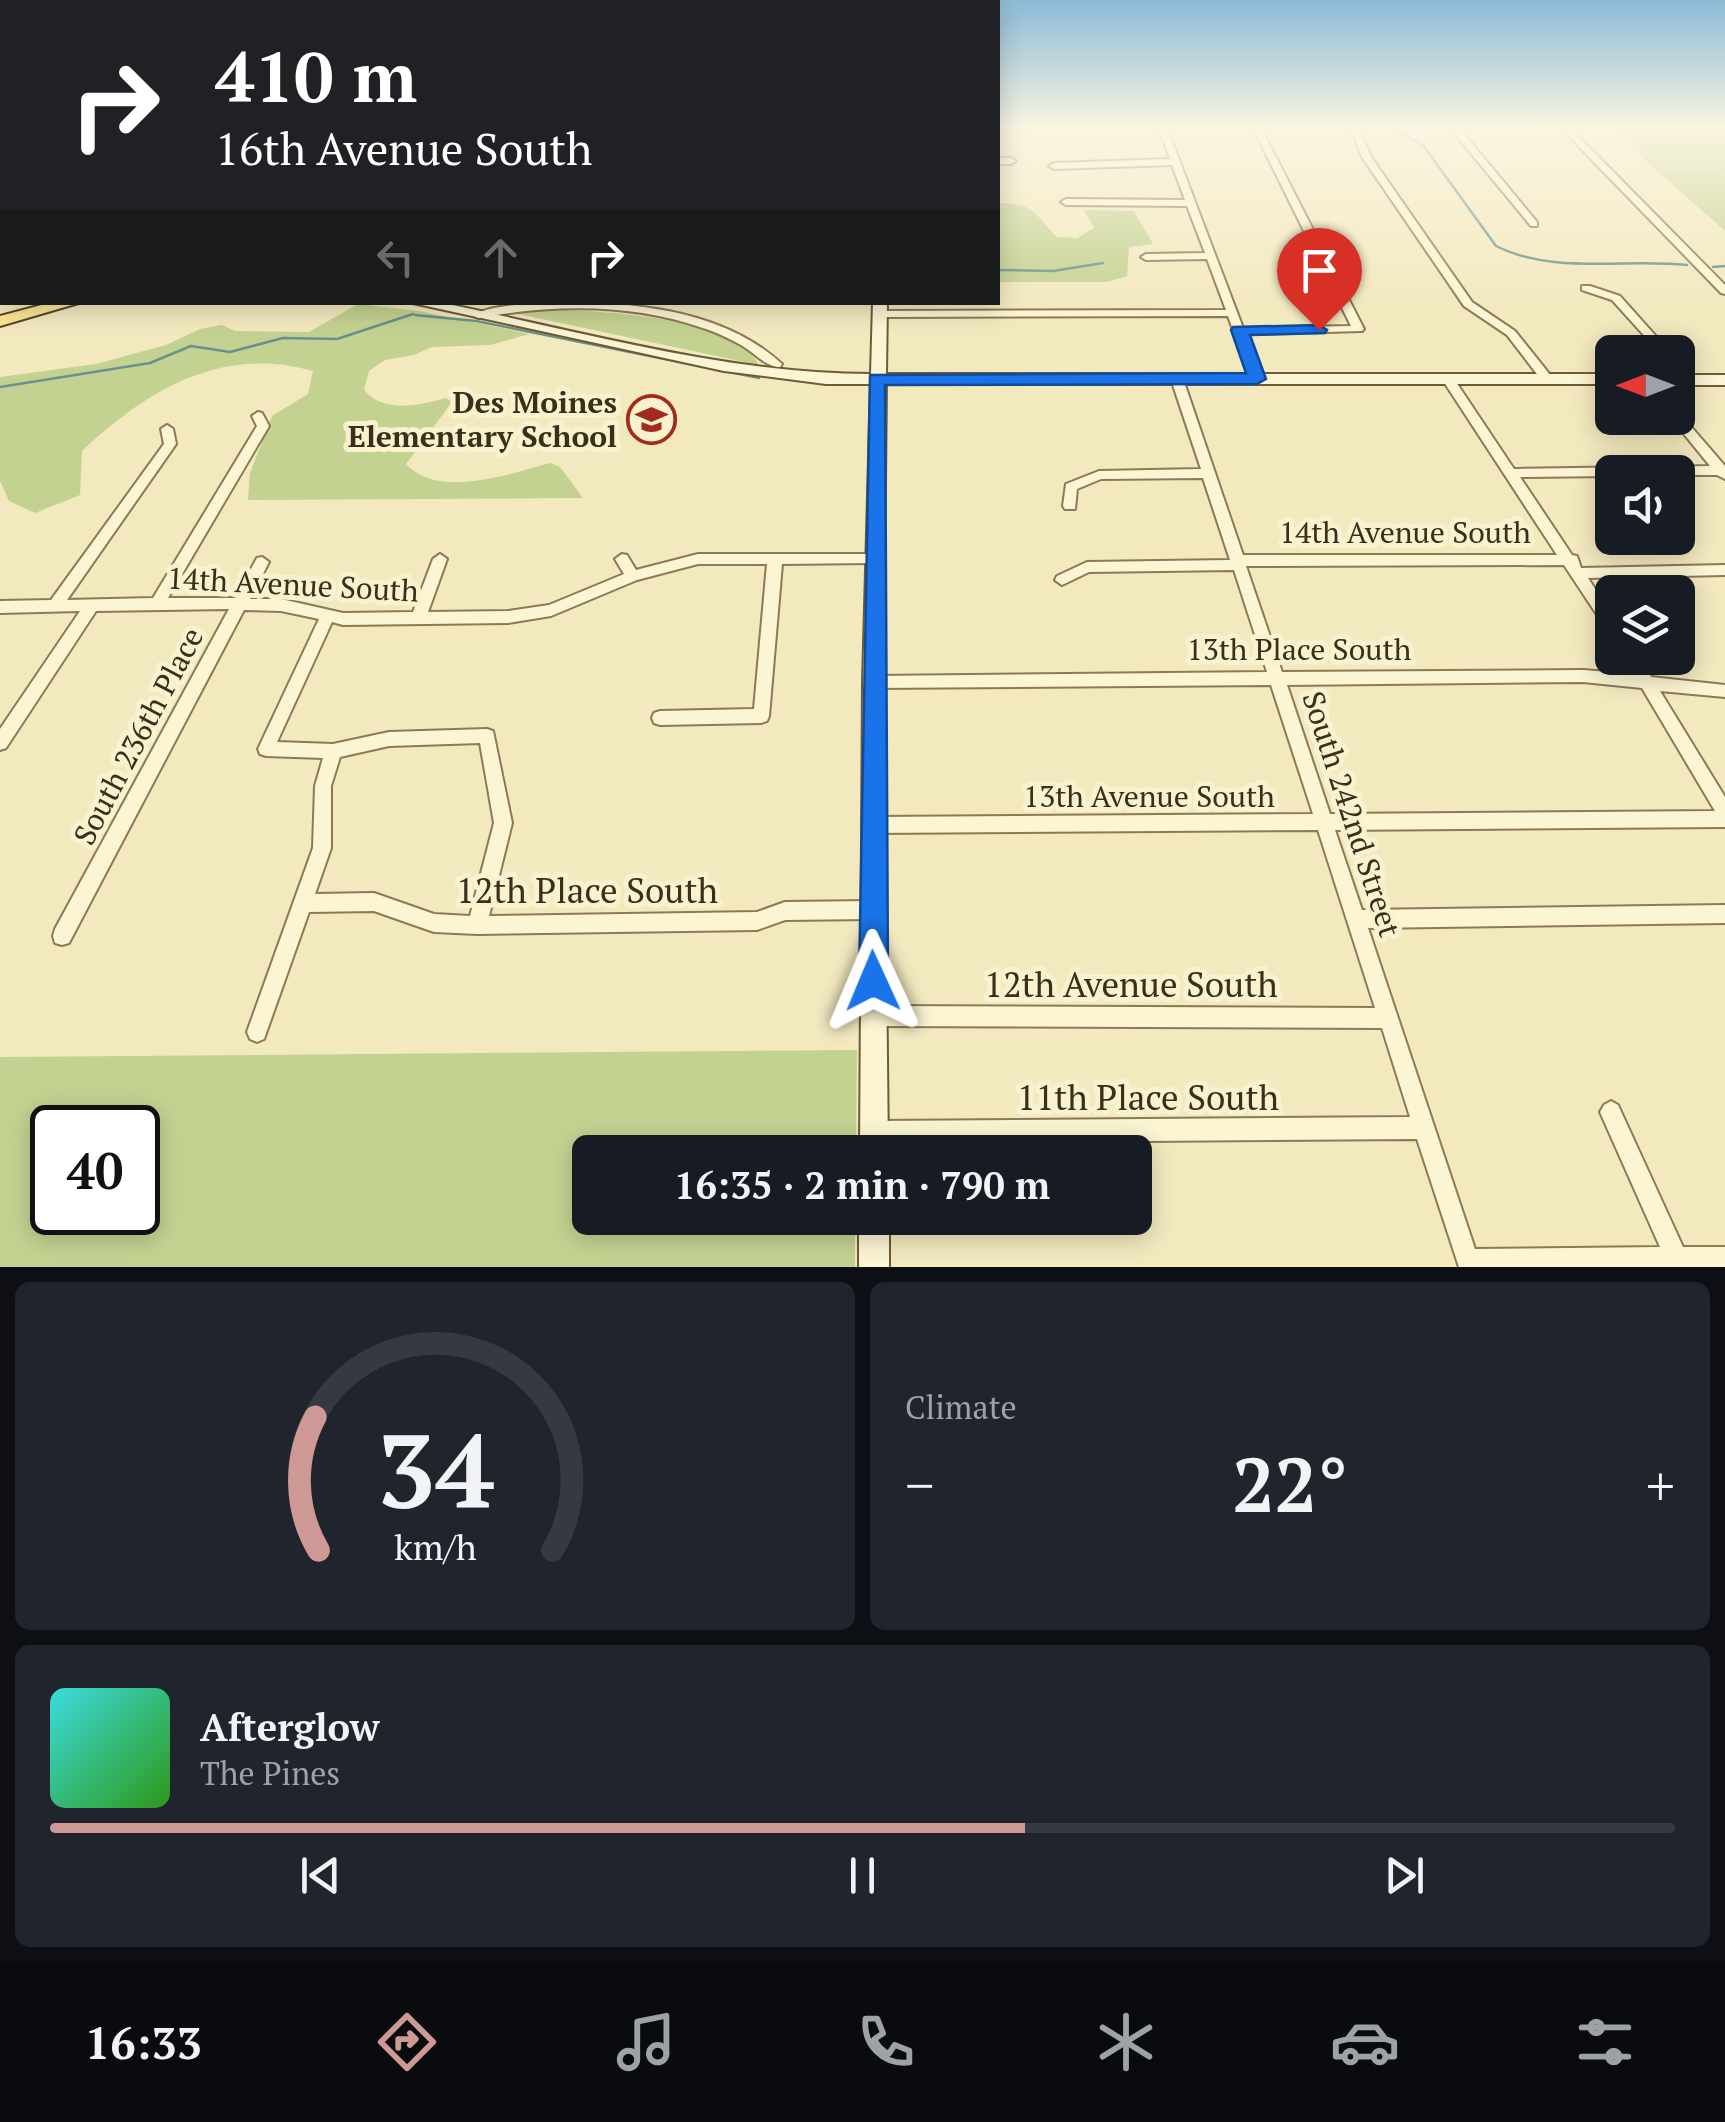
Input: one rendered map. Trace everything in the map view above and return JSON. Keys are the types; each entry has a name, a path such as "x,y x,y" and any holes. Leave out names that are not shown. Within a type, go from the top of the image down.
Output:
{"main road":[{"path":"0,322 63,305"},
{"path":"430,305 749,370 876,379 1595,380"},
{"path":"874,1135 873,682 879,308"},
{"path":"1695,377 1725,380"},
{"path":"874,1235 874,1267"}],"street":[{"path":"1186,187 1257,379"},
{"path":"1239,330 1358,330 1287,187"},
{"path":"1389,187 1472,308 1515,337 1547,379"},
{"path":"1508,187 1534,224"},
{"path":"1623,187 1725,291"},
{"path":"1066,202 1191,203"},
{"path":"1146,257 1211,256"},
{"path":"1586,288 1620,302 1650,335"},
{"path":"478,315 569,305 629,309 730,335 776,364"},
{"path":"879,308 1233,314"},
{"name":"South 242nd Street","path":"1177,378 1359,919 1422,1128 1469,1264"},
{"path":"1448,379 1595,598"},
{"path":"157,604 264,426 258,416"},
{"path":"55,606 170,444 167,430"},
{"path":"1692,435 1724,472"},
{"path":"1510,473 1724,472"},
{"path":"1070,506 1071,486 1093,476 1209,474"},
{"path":"660,718 761,716 775,558"},
{"name":"14th Avenue South","path":"2,609 281,605 327,616 537,614 632,576 698,559 874,558"},
{"path":"622,559 632,576"},
{"path":"418,618 440,560"},
{"name":"South 236th Place","path":"62,936 262,562"},
{"name":"14th Avenue South","path":"1062,580 1087,566 1239,563 1725,570"},
{"path":"0,743 92,605"},
{"path":"327,616 266,749 333,751 388,739 487,736 503,822 477,925"},
{"path":"1643,675 1725,816"},
{"name":"13th Place South","path":"873,682 1604,676 1684,690 1725,691"},
{"path":"257,1032 322,848 324,786 333,751"},
{"name":"13th Avenue South","path":"873,825 1725,816"},
{"name":"12th Place South","path":"303,903 374,902 434,923 477,925 756,921 785,911 872,910"},
{"path":"1359,919 1725,914"},
{"name":"12th Avenue South","path":"874,1016 1387,1018"},
{"path":"1611,1112 1676,1258"},
{"name":"11th Place South","path":"1148,1135 1422,1128"},
{"path":"1469,1264 1725,1258"}],"green space":[{"path":"1675,187 1725,187 1725,231"},
{"path":"1000,203 1027,208 1057,237 1077,238 1094,228 1084,210 1134,211 1153,244 1129,247 1127,276 1106,282 1000,282"},
{"path":"356,305 367,305 419,311 530,334 490,345 432,347 385,360 369,371 364,390 372,398 392,405 446,398 452,402 406,464 420,475 437,480 476,481 550,463 560,467 583,498 248,500 250,473 272,416 308,394 313,371 280,364 248,364 188,378 133,409 107,429 82,451 80,495 35,513 9,501 0,481 0,377 96,364 222,325 235,331 309,332"},
{"path":"548,310 629,315 695,327 723,336 745,349 759,365 518,314"},
{"path":"857,1050 856,1135 572,1135 572,1235 855,1235 855,1267 0,1267 0,1057"}],"waterway":[{"path":"1453,187 1496,246 1518,255 1566,263 1687,265"},
{"path":"1000,270 1053,271 1103,263"},
{"path":"1713,267 1725,266"},
{"path":"0,387 150,363 191,346 230,352 283,338 337,339 413,314"},
{"path":"415,315 476,321 759,378"}],"place":[{"name":"Des Moines Elementary School","path":"652,419"}],"route":[{"path":"873,981 876,379 1257,379 1239,330 1319,330"}]}
